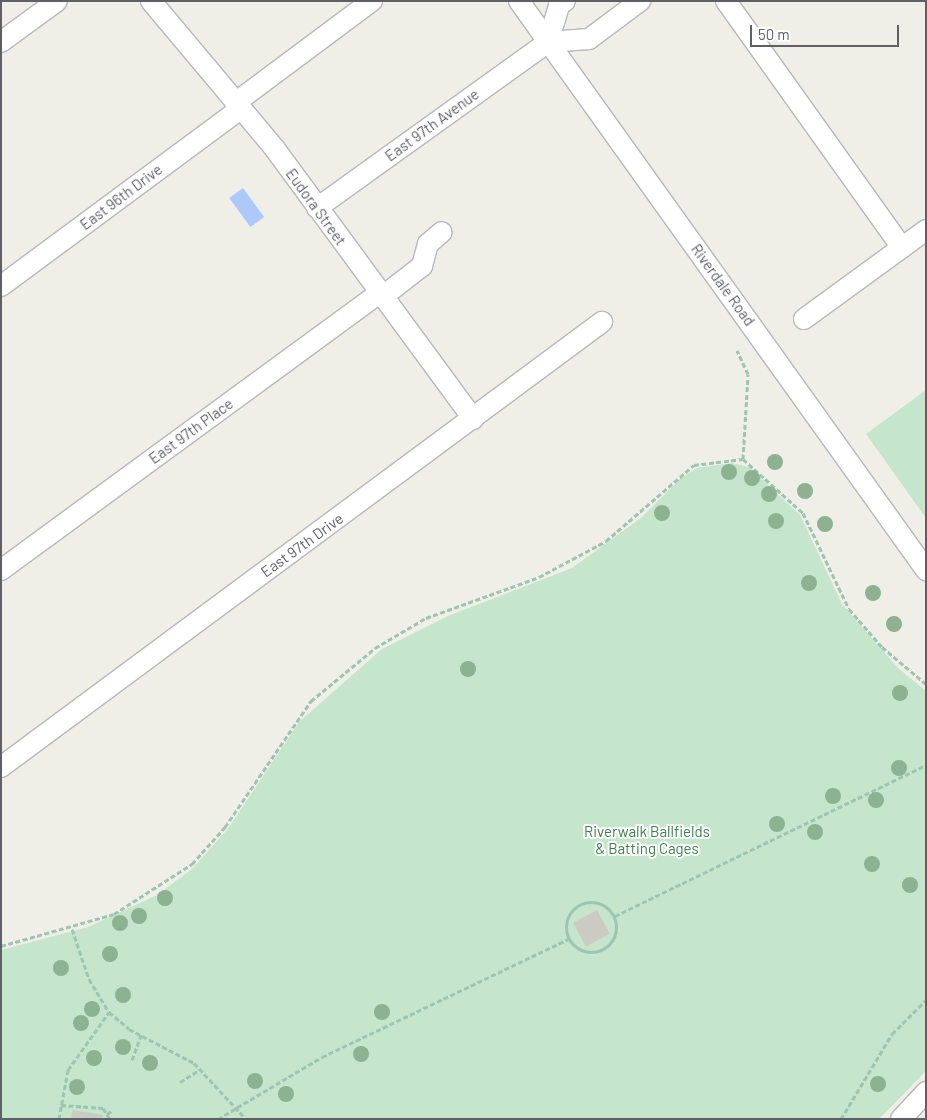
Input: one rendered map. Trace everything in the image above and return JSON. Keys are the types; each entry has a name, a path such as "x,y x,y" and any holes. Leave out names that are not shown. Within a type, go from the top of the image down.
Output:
{"street":[{"path":"1,42 57,1"},
{"name":"Eudora Street","path":"150,1 237,106 317,208 473,419"},
{"name":"East 96th Drive","path":"1,286 372,1"},
{"name":"Riverdale Road","path":"519,1 926,570"},
{"path":"565,1 559,5 548,42 589,39 640,1"},
{"path":"726,1 902,248"},
{"name":"East 97th Avenue","path":"317,208 548,42"},
{"path":"804,319 926,230"},
{"name":"East 97th Place","path":"1,570 422,266 428,244 442,232"},
{"name":"East 97th Drive","path":"1,767 602,322"},
{"path":"901,1119 926,1092"}],"path":[{"path":"737,350 748,374 743,459"},
{"path":"1,946 72,929 114,914 192,864 225,827 311,701 375,648 426,618 539,577 606,541 694,465 743,459 803,514 849,609 882,647 926,684"},
{"path":"615,916 926,765"},
{"path":"580,904 604,904 615,916 616,934 598,952 581,951 568,939 568,915 580,904"},
{"path":"72,929 89,979 109,1012 141,1035 201,1070 246,1119"},
{"path":"218,1119 322,1057 568,939"},
{"path":"841,1119 892,1034 926,1000"},
{"path":"59,1119 68,1070 109,1012"},
{"path":"132,1060 141,1035"},
{"path":"180,1082 201,1070"},
{"path":"61,1105 103,1108 110,1119"},
{"path":"107,1114 113,1110"}],"green space":[{"path":"926,390 926,518 866,434"},
{"name":"Riverwalk Ballfields & Batting Cages","path":"732,463 749,467 800,515 842,604 898,668 926,691 926,1071 879,1119 1,1119 1,950 88,927 157,895 192,869 227,830 300,721 382,649 448,616 572,568 641,518 681,478 697,468"}],"water":[{"path":"243,188 264,217 250,227 229,198"}],"building":[{"path":"597,910 610,934 586,947 573,923"},
{"path":"73,1110 103,1115 102,1119 71,1119"}]}
